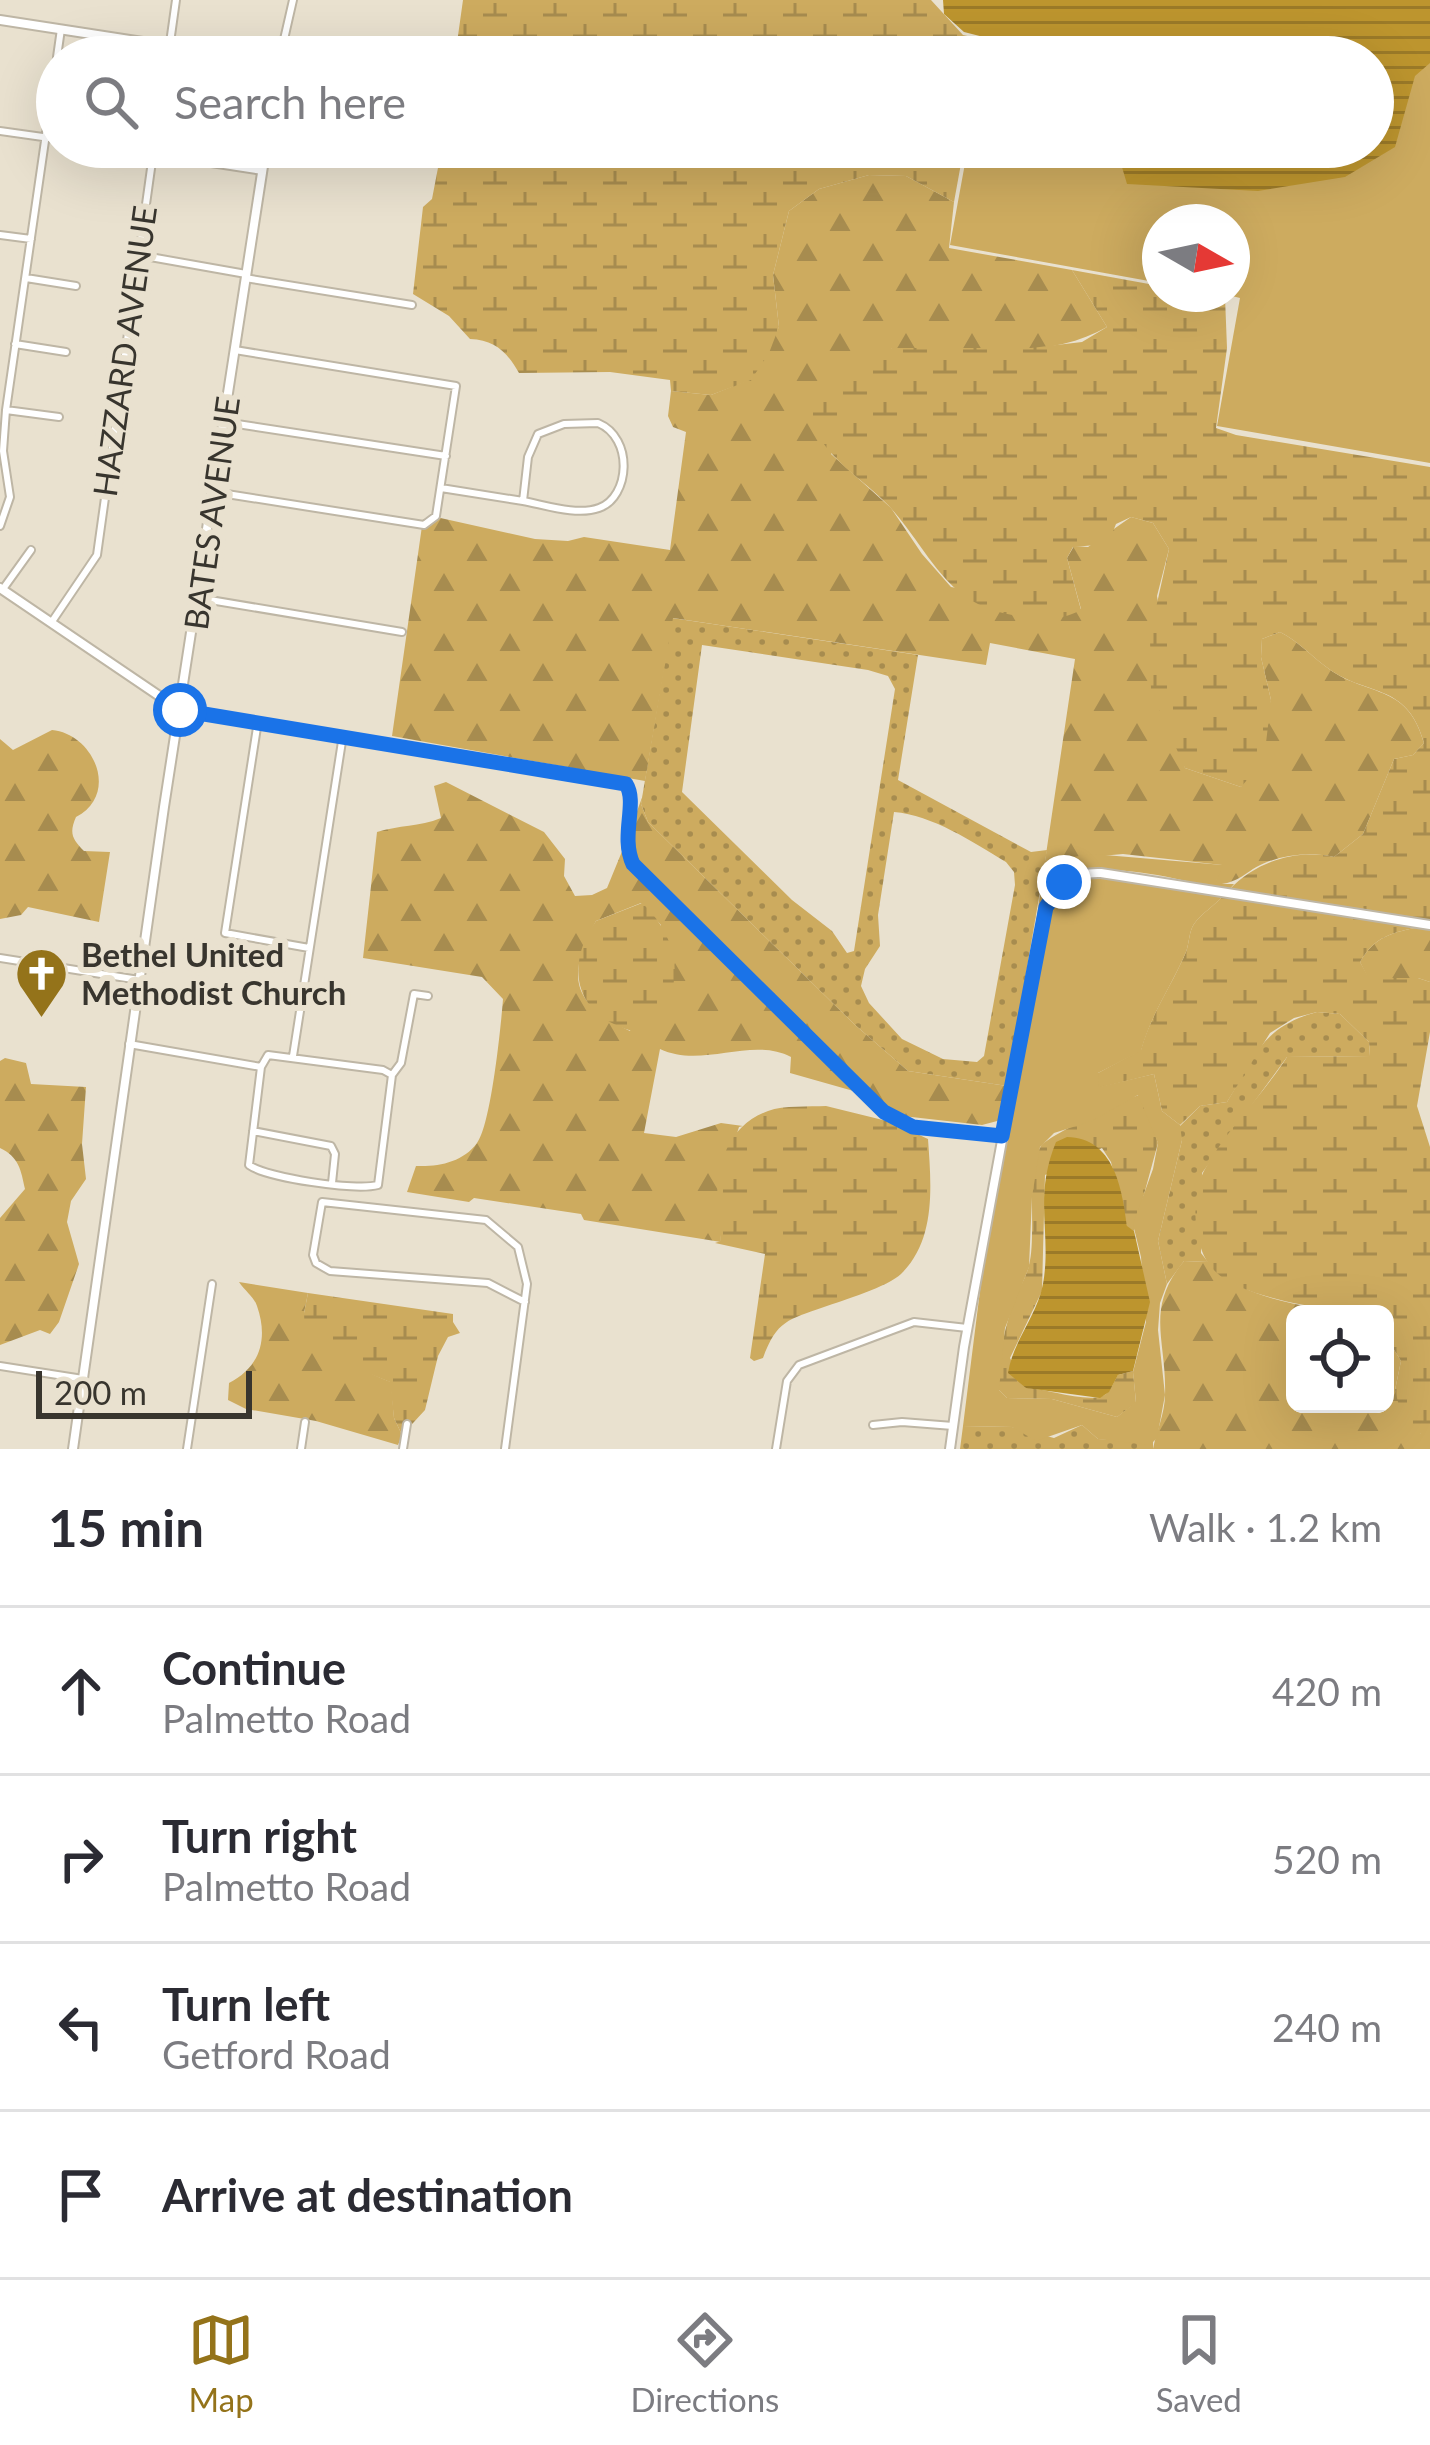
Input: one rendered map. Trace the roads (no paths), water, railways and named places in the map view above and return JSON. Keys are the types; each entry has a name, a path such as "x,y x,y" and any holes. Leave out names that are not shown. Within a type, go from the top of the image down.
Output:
{"street":[{"path":"171,36 176,0"},
{"path":"285,36 293,0"},
{"path":"0,20 106,36"},
{"path":"60,36 61,29"},
{"path":"0,130 36,136"},
{"path":"0,526 10,497 2,460 6,410 41,168"},
{"name":"HAZZARD AVENUE","path":"51,623 97,555 152,168"},
{"path":"247,168 263,171"},
{"name":"BATES AVENUE","path":"73,1449 129,1044 263,168"},
{"path":"0,235 31,239"},
{"path":"139,255 412,305"},
{"path":"26,278 76,286"},
{"path":"15,344 66,352"},
{"path":"214,492 424,525 436,516 446,456 456,386 235,350"},
{"path":"6,410 59,417"},
{"path":"224,422 446,456"},
{"path":"441,488 581,511 607,504 617,493 622,472 618,435 592,422 542,431 532,444 523,501"},
{"path":"31,550 1,589 180,710 626,784 632,794 625,841 633,864 884,1112 913,1127 1002,1136"},
{"path":"198,598 402,632"},
{"path":"258,721 225,933 309,948"},
{"path":"293,1057 343,735"},
{"path":"950,1449 1002,1136 1052,893 1077,875 1101,873 1430,925"},
{"path":"0,958 139,980"},
{"path":"392,1075 268,1055 261,1066 249,1165 271,1175 332,1184 373,1188 380,1182 392,1075 400,1063 414,994 428,996"},
{"path":"129,1044 261,1066"},
{"path":"253,1131 331,1146 335,1154 332,1184"},
{"path":"505,1449 525,1302 527,1284 518,1247 486,1220 322,1202 313,1255 316,1263 330,1271 488,1283 525,1302"},
{"path":"187,1449 212,1284"},
{"path":"776,1449 787,1381 799,1365 914,1322 968,1328"},
{"path":"0,1366 83,1379"},
{"path":"301,1449 304,1422"},
{"path":"403,1449 407,1424"},
{"path":"873,1425 953,1426"}],"place":[{"name":"Bethel United Methodist Church","path":"42,1019"}]}
